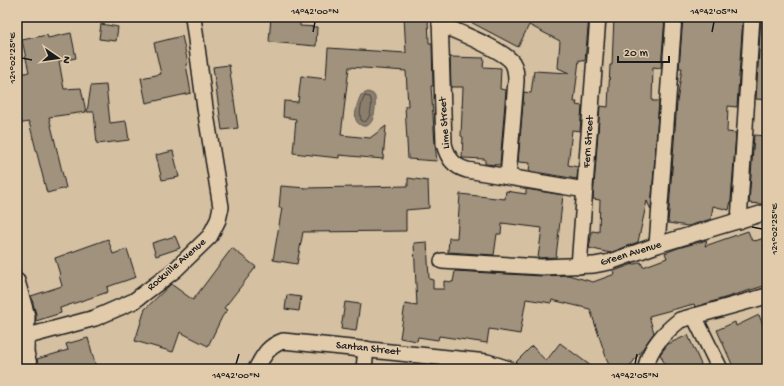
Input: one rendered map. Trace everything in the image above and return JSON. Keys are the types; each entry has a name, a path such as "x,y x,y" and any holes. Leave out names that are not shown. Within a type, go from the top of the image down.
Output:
{"street":[{"name":"Rockville Avenue","path":"21,338 95,318 134,301 175,270 210,236 218,220 220,207 192,17"},
{"name":"Fern Street","path":"579,266 598,17"},
{"path":"657,245 674,17"},
{"path":"739,221 752,17"},
{"path":"440,20 502,53 513,64 516,71 516,80 508,177"},
{"name":"Lime Street","path":"440,20 444,144 447,155 452,162 459,167 585,190"},
{"name":"Green Avenue","path":"442,261 542,267 579,266 610,262 657,245 767,212"},
{"path":"17,281 27,316 21,338 30,369"},
{"path":"646,369 655,345 668,329 680,320 767,297"},
{"path":"694,316 720,369"},
{"name":"Santan Street","path":"256,369 267,349 274,344 283,341 366,349 509,369"},
{"path":"364,369 366,349"}],"water":[{"path":"368,92 373,94 375,97 375,110 370,123 367,126 363,126 356,121 356,111 361,95"}],"building":[{"path":"271,17 300,17 300,26 317,27 316,46 269,42"},
{"path":"404,17 428,17 429,43 432,43 433,86 431,86 437,161 408,159 405,106 408,106 406,71 349,67 341,135 370,138 386,126 383,159 339,155 339,158 293,153 296,119 283,117 284,101 298,102 301,76 326,79 328,48 406,53"},
{"path":"461,17 589,17 585,61 579,60 574,102 577,102 576,105 582,106 580,131 572,130 568,165 578,167 577,179 529,171 530,163 518,162 524,92 531,93 534,71 569,73 558,68 560,41 529,25 518,47"},
{"path":"614,17 665,17 661,68 653,67 652,101 659,101 651,210 647,201 638,242 610,253 589,248 592,231 599,232 600,200 593,199 600,106 608,107"},
{"path":"683,17 743,17 737,107 728,106 727,132 736,133 729,210 713,206 711,219 688,226 668,223 677,102 682,68 679,68"},
{"path":"761,17 767,17 767,100 756,99"},
{"path":"101,24 118,27 116,41 99,39"},
{"path":"71,33 76,58 59,61 64,89 81,88 86,112 49,117 66,188 47,193 29,122 17,124 17,75 29,72 22,40 47,35 48,38"},
{"path":"182,36 188,63 186,64 191,93 146,103 141,78 161,74 154,43"},
{"path":"450,57 484,58 483,67 501,68 500,89 506,90 500,165 485,164 485,159 462,158 463,137 461,136 463,87 451,87"},
{"path":"229,65 238,128 222,130 213,67"},
{"path":"106,85 110,123 126,121 129,140 97,144 94,112 87,112 91,86"},
{"path":"754,135 767,136 767,203 761,204 749,203"},
{"path":"173,151 179,177 162,180 156,155"},
{"path":"408,178 428,181 429,208 406,210 406,231 303,232 297,264 273,260 282,208 279,208 281,186 306,188 408,186"},
{"path":"526,189 563,195 556,257 538,258 542,228 502,223 501,234 497,234 494,255 448,252 449,238 457,238 460,194 505,199 506,191 526,194"},
{"path":"748,231 752,241 767,237 767,285 695,307 694,304 649,316 654,333 628,369 610,369 590,309 552,300 551,303 526,299 520,334 489,329 487,343 439,336 438,340 418,337 417,341 400,338 405,304 417,306 414,243 427,242 429,279 433,280 433,289 444,289 444,281 453,282 455,271 542,276 568,275 593,282 615,274 614,271 633,264 632,265 641,262 643,267 667,258 665,253 678,248 707,240 705,246"},
{"path":"175,236 180,248 156,256 152,243"},
{"path":"108,239 113,254 127,249 136,277 107,287 108,292 60,308 61,313 36,321 36,314 31,296 62,286 55,258"},
{"path":"232,248 256,267 224,308 227,310 208,346 180,332 173,352 135,341 145,309 171,284 193,300"},
{"path":"287,295 301,297 299,311 285,309"},
{"path":"345,302 360,304 356,331 341,329"},
{"path":"759,315 767,335 767,365 757,369 734,369 717,330 735,322 736,326"},
{"path":"688,335 703,369 667,369 660,354 668,344"},
{"path":"88,338 96,367 88,369 39,369 37,359 68,350 66,344"},
{"path":"560,343 595,369 522,369 516,362 532,346 546,361"}]}
